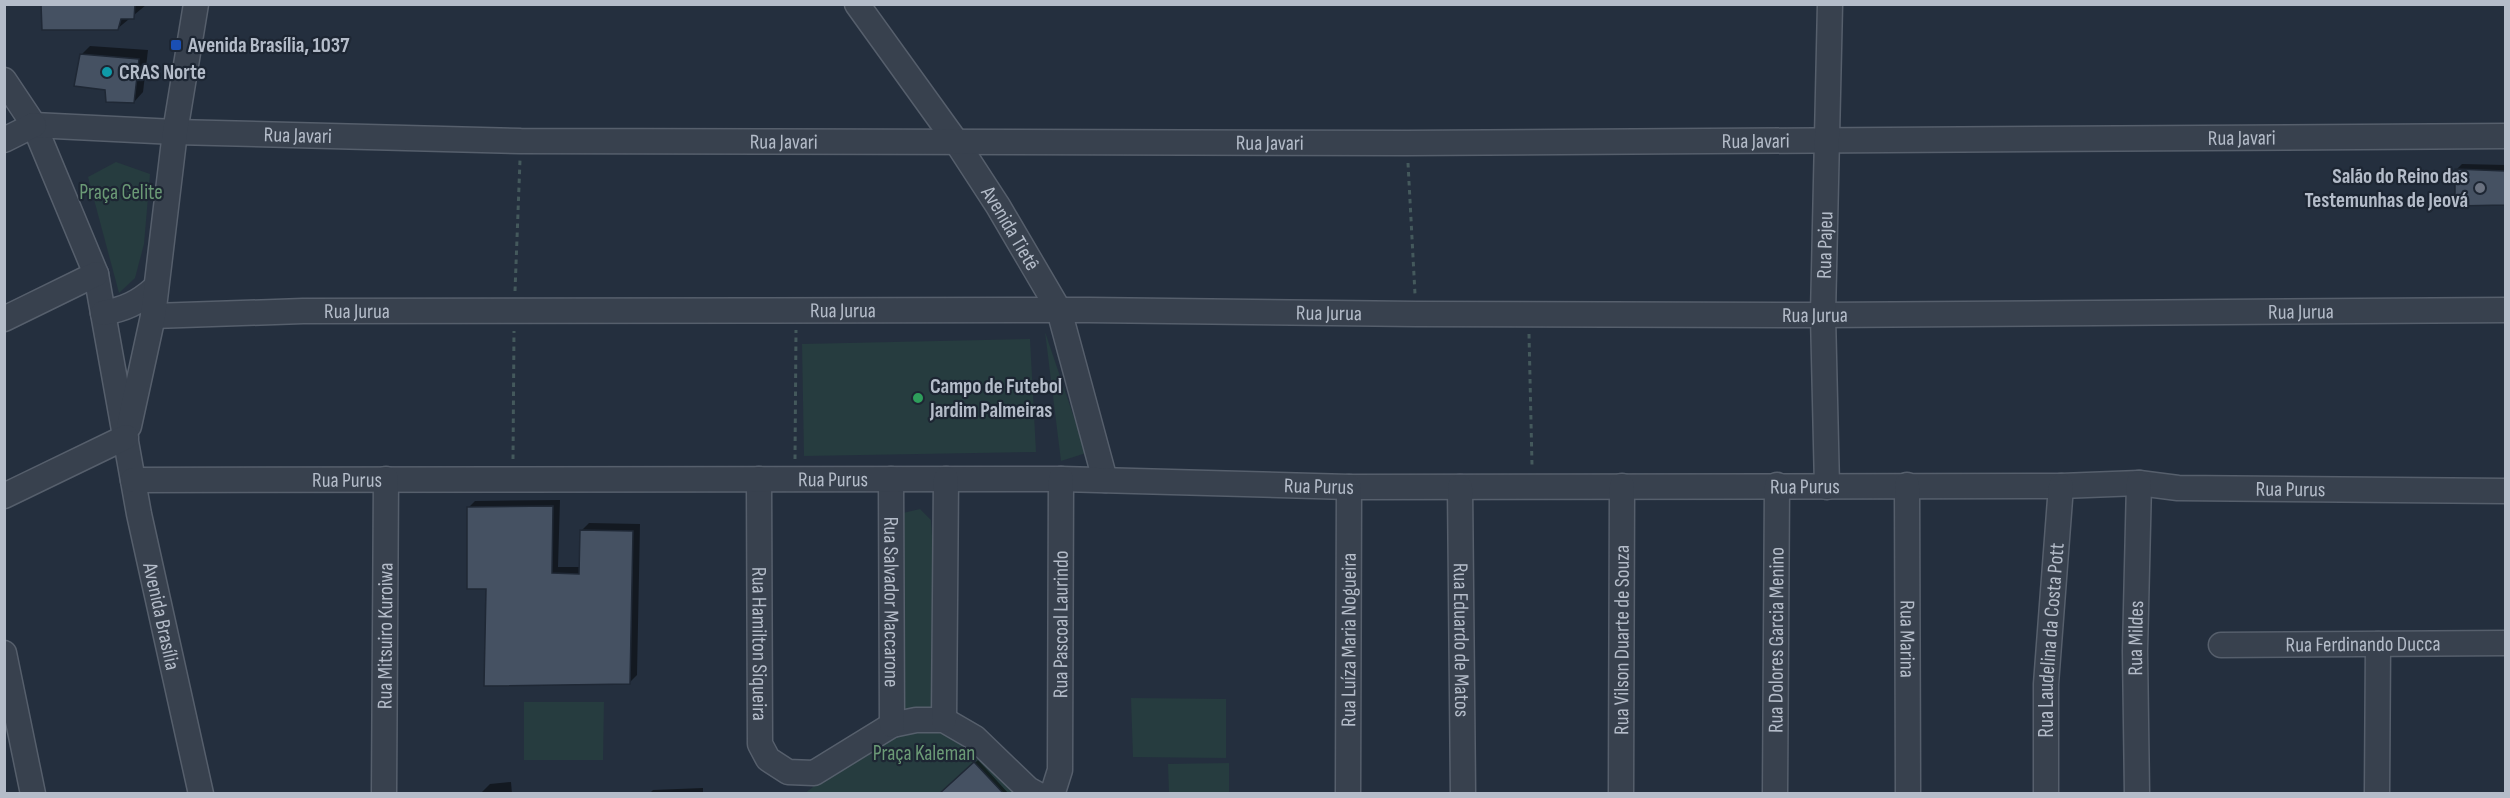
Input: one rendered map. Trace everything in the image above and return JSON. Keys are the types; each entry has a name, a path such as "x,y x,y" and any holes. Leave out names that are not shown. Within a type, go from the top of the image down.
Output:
{"street":[{"name":"Avenida Brasília","path":"126,437 153,316 175,132 196,4"},
{"name":"Avenida Tietê","path":"857,4 957,143 998,206 1059,310 1105,480"},
{"name":"Rua Pajeu","path":"1827,487 1823,315 1830,4"},
{"name":"Avenida Brasília","path":"4,80 34,125 96,274 133,480 201,794"},
{"name":"Rua Javari","path":"34,125 175,132 521,141 929,141 957,143 1407,143 2505,136"},
{"path":"4,140 34,125"},
{"path":"4,319 96,274"},
{"path":"103,313 126,308 139,302 155,288"},
{"name":"Rua Jurua","path":"153,316 303,311 1059,310 1823,315 2505,310"},
{"path":"4,496 126,437"},
{"name":"Rua Purus","path":"133,480 1061,478 1349,487 2061,486 2139,483 2178,488 2505,491"},
{"name":"Rua Pascoal Laurindo","path":"1050,794 1060,770 1061,478"},
{"name":"Rua Mitsuiro Kuroiwa","path":"384,794 386,479"},
{"name":"Rua Hamilton Siqueira","path":"759,479 760,744 768,759 788,772 814,773 892,725"},
{"name":"Rua Salvador Maccarone","path":"891,479 892,725"},
{"path":"944,720 945,479"},
{"name":"Rua Mildes","path":"2137,794 2135,651 2139,483"},
{"name":"Rua Dolores Garcia Menino","path":"1775,794 1777,485"},
{"name":"Rua Marina","path":"1907,485 1908,794"},
{"name":"Rua Vilson Duarte de Souza","path":"1622,486 1622,794"},
{"name":"Rua Laudelina da Costa Pott","path":"2046,794 2046,684 2061,486"},
{"name":"Rua Luíza Maria Nogueira","path":"1348,794 1349,487"},
{"name":"Rua Eduardo de Matos","path":"1460,487 1463,794"},
{"name":"Rua Ferdinando Ducca","path":"2221,645 2505,643"},
{"path":"2377,794 2378,644"},
{"path":"4,653 33,794"},
{"path":"892,725 916,720 944,720 975,738 1028,789 1037,794"}],"path":[{"path":"1407,143 1416,314"},
{"path":"795,479 796,312"},
{"path":"1529,314 1533,485"}],"green space":[{"name":"Praça Celite","path":"116,162 150,174 144,244 135,278 119,293 88,177"},
{"path":"1045,332 1086,453 1061,461"},
{"name":"Campo de Futebol Jardim Palmeiras","path":"1030,339 1036,452 804,456 802,344"},
{"name":"Praça Kaleman","path":"920,509 931,520 944,720 1034,793 804,794 892,725 903,513"},
{"path":"1131,698 1226,699 1226,758 1133,757"},
{"path":"524,702 604,702 603,760 524,760"},
{"path":"1229,763 1229,793 1169,793 1168,764"}],"building":[{"path":"41,4 135,4 134,19 121,19 118,30 42,30"},
{"name":"CRAS Norte","path":"80,54 139,59 134,103 106,102 105,90 74,86"},
{"name":"Salão do Reino das Testemunhas de Jeová","path":"2455,169 2505,171 2505,205 2455,206"},
{"path":"553,506 552,573 579,574 580,530 633,531 630,684 484,686 486,589 467,589 467,507"},
{"path":"974,762 1004,794 939,794"}],"place":[{"name":"Avenida Brasília, 1037","path":"176,45"},
{"name":"CRAS Norte","path":"107,72"},
{"name":"Salão do Reino das Testemunhas de Jeová","path":"2480,188"},
{"name":"Campo de Futebol Jardim Palmeiras","path":"918,398"}]}
